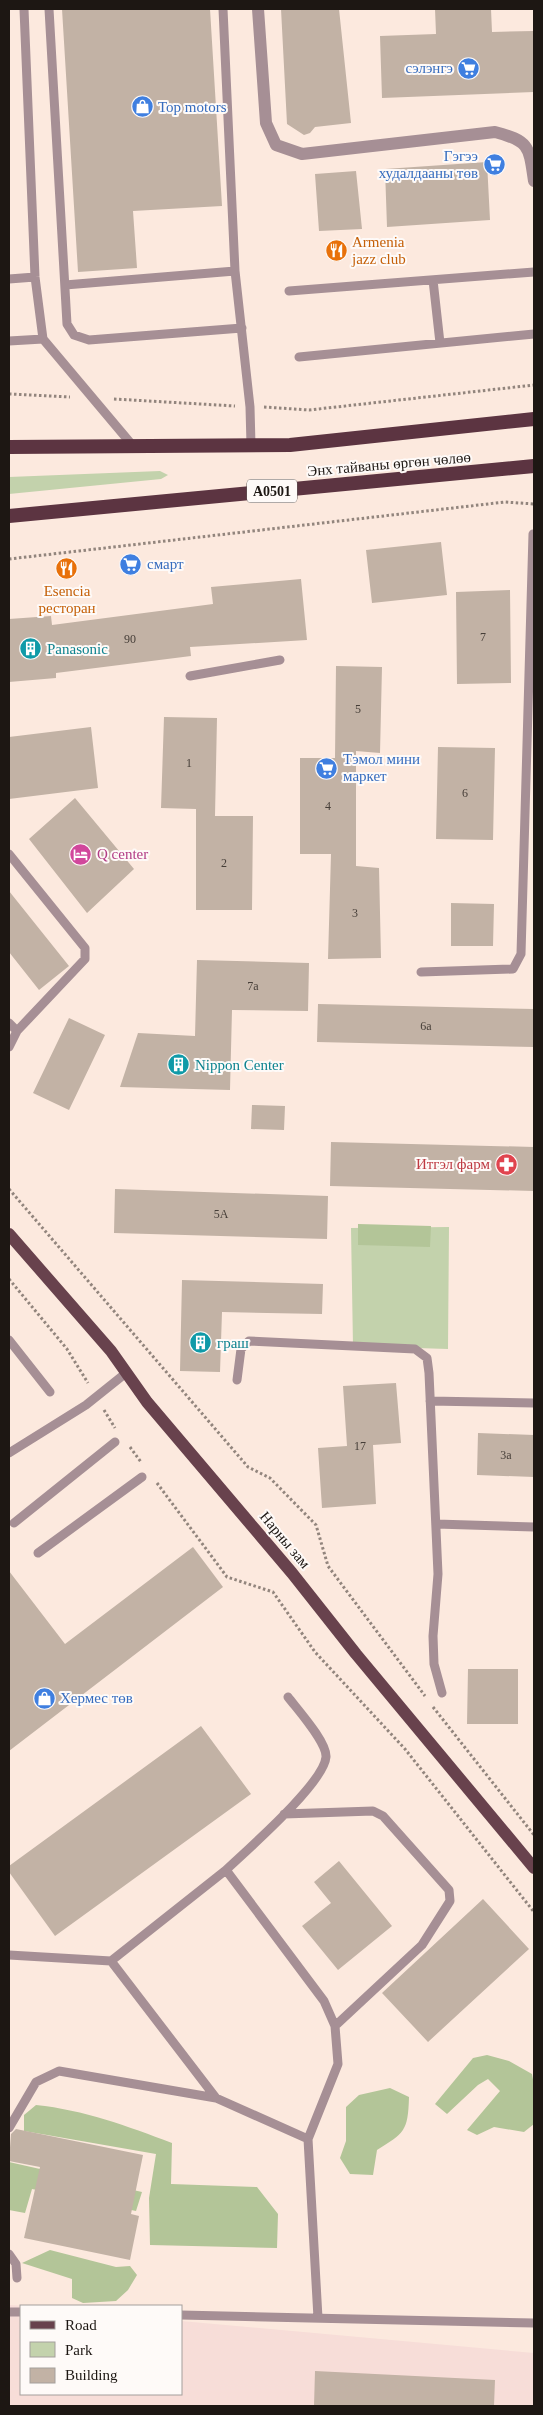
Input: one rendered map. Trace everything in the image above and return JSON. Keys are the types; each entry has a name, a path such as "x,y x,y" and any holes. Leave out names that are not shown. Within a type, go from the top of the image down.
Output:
{"highway":[{"name":"Энх тайваны өргөн чөлөө","path":"9,447 290,445 534,419"},
{"name":"Энх тайваны өргөн чөлөө","path":"9,516 534,466"}],"main road":[{"name":"Нарны зам","path":"9,1234 111,1351 147,1402 292,1573 356,1654 534,1868"}],"street":[{"path":"258,9 266,123 276,145 302,154 495,132 518,138 530,154 534,181"}],"lane":[{"path":"24,9 36,277 43,339 133,446"},
{"path":"49,9 67,324 74,335 89,340 242,328"},
{"path":"223,9 235,271 250,406 251,445"},
{"path":"65,286 235,271"},
{"path":"289,291 534,272"},
{"path":"9,279 36,277"},
{"path":"432,280 440,343"},
{"path":"299,357 534,334"},
{"path":"9,340 43,339"},
{"path":"420,972 513,969 521,954 533,534"},
{"path":"190,676 280,660"},
{"path":"9,854 85,948 85,960 17,1031 9,1047"},
{"path":"9,1023 17,1031"},
{"path":"9,1340 50,1392"},
{"path":"237,1380 241,1349 250,1341 415,1349 427,1358 438,1574 433,1636 434,1664 442,1693"},
{"path":"9,1453 96,1397 126,1373"},
{"path":"430,1401 534,1403"},
{"path":"14,1523 118,1439"},
{"path":"38,1554 146,1473"},
{"path":"436,1524 534,1527"},
{"path":"9,1955 111,1960 226,1870 284,1814 320,1773 326,1756 320,1740 288,1697"},
{"path":"284,1814 373,1811 383,1816 449,1890 450,1901 422,1944 335,2026"},
{"path":"226,1870 324,2001 335,2026 338,2064 308,2140 318,2318"},
{"path":"111,1960 216,2098"},
{"path":"9,2128 36,2082 58,2071 216,2098 308,2140"},
{"path":"9,2254 16,2264 17,2278"},
{"path":"182,2316 534,2323"}],"path":[{"path":"9,394 309,410 534,385"},
{"path":"9,559 505,502 534,504"},
{"path":"9,1189 248,1467 270,1478 316,1524 328,1566 452,1732 534,1834"},
{"path":"9,1280 67,1349 96,1397 118,1439"},
{"path":"127,1444 146,1473 228,1578 273,1592 314,1652 405,1749 534,1912"}],"shaded area":[{"path":"9,2305 20,2306 20,2395 182,2395 182,2321 534,2353 534,2406 9,2406"}],"green space":[{"path":"160,471 168,475 161,479 9,494 9,477"},
{"path":"358,1224 431,1226 430,1247 358,1245"},
{"path":"449,1227 448,1349 353,1346 351,1228"},
{"path":"487,2055 509,2061 532,2074 534,2085 534,2124 524,2132 494,2127 477,2135 467,2130 500,2091 488,2079 478,2085 447,2114 435,2104 473,2058"},
{"path":"390,2088 409,2097 406,2125 399,2135 377,2150 373,2175 350,2174 340,2158 346,2141 346,2107 359,2095"},
{"path":"36,2105 88,2115 172,2143 171,2184 257,2187 278,2214 277,2248 150,2245 149,2198 156,2154 24,2131 24,2115"},
{"path":"9,2162 142,2192 136,2211 32,2189 25,2213 9,2210"},
{"path":"50,2250 116,2267 130,2266 137,2275 128,2290 116,2301 83,2303 72,2298 72,2279 22,2263"}],"building":[{"name":"Top motors","path":"62,9 210,9 222,206 133,211 137,268 78,272"},
{"path":"281,9 339,9 351,123 315,127 310,133 304,135 287,124"},
{"path":"435,9 491,9 492,32 534,31 534,92 382,98 380,36 436,34"},
{"path":"487,162 490,220 387,227 385,169"},
{"path":"356,171 362,229 319,231 315,174"},
{"path":"441,542 447,595 372,603 366,550"},
{"path":"301,579 307,640 190,647 191,656 56,673 56,678 9,682 9,619 51,616 52,625 213,604 211,587"},
{"path":"510,590 511,683 457,684 456,592"},
{"path":"336,666 382,667 380,753 356,751 356,866 379,868 381,958 328,959 331,854 300,854 300,758 335,758"},
{"path":"164,717 217,718 215,816 253,816 252,910 196,910 196,809 161,808"},
{"path":"91,727 98,788 9,799 9,737"},
{"path":"438,747 495,748 493,840 436,839"},
{"name":"Q center","path":"75,798 134,869 87,913 29,839"},
{"path":"9,891 69,966 39,990 9,952"},
{"path":"451,903 494,904 493,946 451,946"},
{"path":"197,960 309,963 308,1011 232,1010 230,1090 120,1087 138,1033 195,1036"},
{"path":"318,1004 534,1009 534,1047 317,1042"},
{"path":"69,1018 105,1035 69,1110 33,1093"},
{"path":"252,1105 285,1106 284,1130 251,1129"},
{"path":"331,1142 534,1147 534,1191 330,1186"},
{"path":"115,1189 328,1196 327,1239 114,1233"},
{"name":"граш","path":"182,1280 323,1284 322,1314 222,1312 220,1372 180,1371"},
{"path":"396,1383 401,1443 373,1445 376,1504 322,1508 318,1448 347,1446 343,1386"},
{"path":"478,1433 534,1435 534,1477 477,1475"},
{"name":"Хермес төв","path":"193,1547 223,1587 9,1751 9,1571 65,1644"},
{"path":"468,1669 518,1669 518,1724 467,1724"},
{"path":"201,1726 251,1794 55,1936 9,1872 9,1866"},
{"path":"339,1861 392,1926 338,1970 302,1926 331,1903 314,1882"},
{"path":"483,1899 529,1949 428,2042 382,1993"},
{"path":"16,2129 143,2155 131,2214 139,2216 130,2260 24,2238 40,2167 9,2161 11,2134"},
{"path":"315,2371 495,2380 494,2406 314,2406"}],"place":[{"name":"сэлэнгэ","path":"469,68"},
{"name":"Top motors","path":"142,107"},
{"name":"Гэгээ худалдааны төв","path":"494,165"},
{"name":"Armenia jazz club","path":"336,251"},
{"name":"смарт","path":"131,564"},
{"name":"Esencia ресторан","path":"67,568"},
{"name":"Panasonic","path":"31,649"},
{"name":"Тэмол мини маркет","path":"327,768"},
{"name":"Q center","path":"81,854"},
{"name":"Nippon Center","path":"179,1065"},
{"name":"Итгэл фарм","path":"506,1164"},
{"name":"граш","path":"201,1343"},
{"name":"Хермес төв","path":"44,1698"}]}
